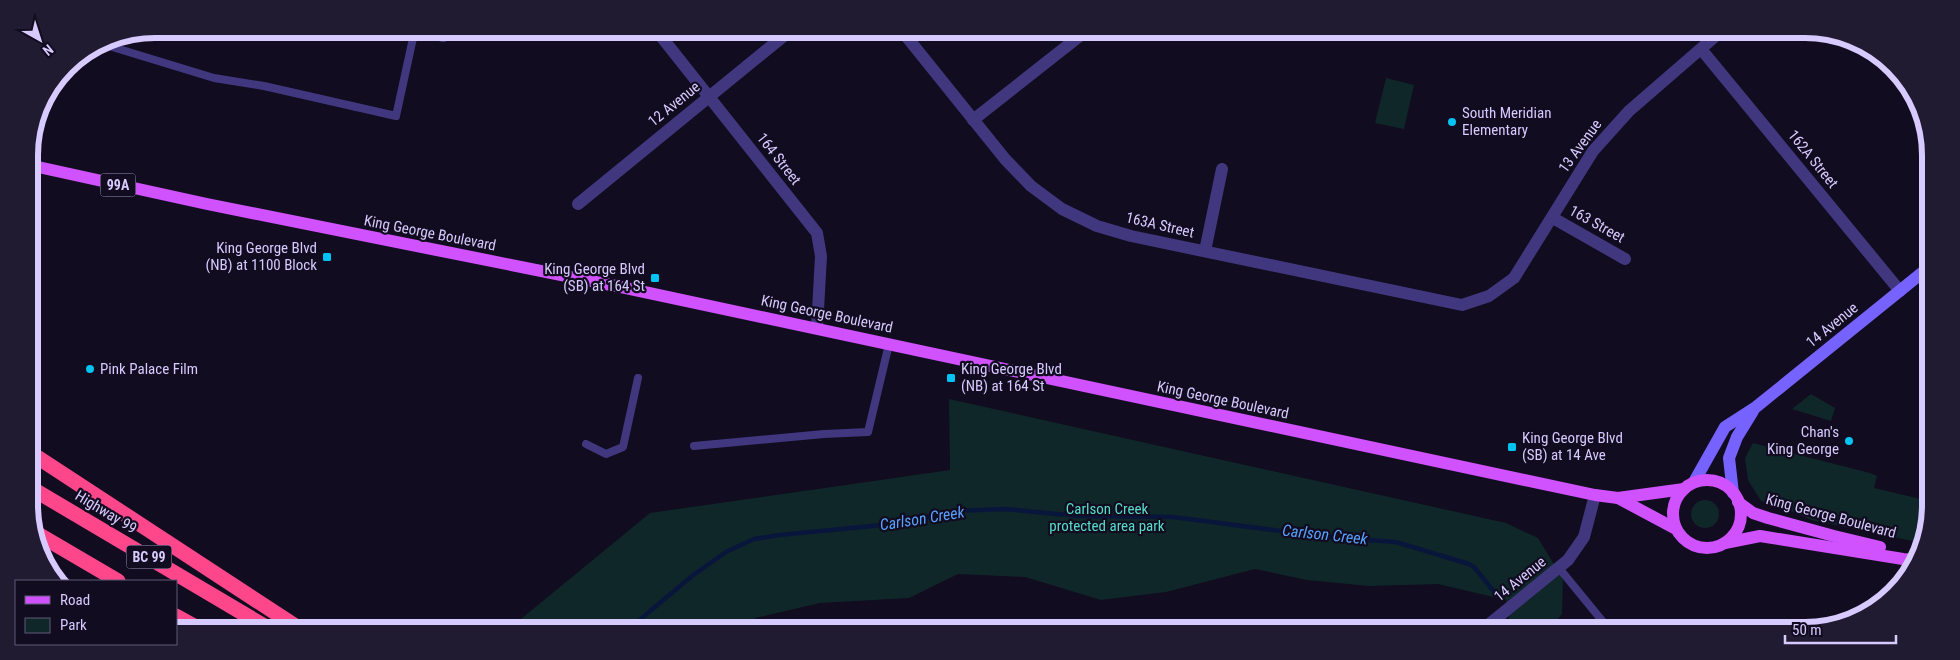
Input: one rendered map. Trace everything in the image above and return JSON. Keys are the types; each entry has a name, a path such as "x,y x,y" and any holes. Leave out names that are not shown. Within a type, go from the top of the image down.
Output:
{"highway":[{"path":"38,458 289,622"},
{"name":"Highway 99","path":"38,492 258,622"},
{"name":"BC 99","path":"41,536 116,580"}],"main road":[{"name":"King George Boulevard","path":"38,167 207,204 817,328 1595,495 1618,498 1689,486"},
{"path":"1705,480 1715,481 1724,485 1735,497 1740,513 1739,524 1733,535 1725,543 1708,547 1692,544 1682,538 1673,518 1673,507 1677,497 1689,486 1705,480"},
{"name":"King George Boulevard","path":"1735,497 1753,512 1768,518 1911,555"},
{"name":"King George Boulevard","path":"1618,498 1676,528"},
{"name":"King George Boulevard","path":"1725,543 1760,536 1909,559"}],"street":[{"name":"164 Street","path":"662,38 817,233 821,256 817,328"},
{"name":"12 Avenue","path":"578,204 781,38"},
{"name":"163A Street","path":"908,38 973,120 1031,186 1062,208 1097,226 1205,251 1462,305 1489,296"},
{"path":"973,120 1077,38"},
{"name":"13 Avenue","path":"1489,296 1514,278 1593,151 1613,127 1714,38"},
{"name":"162A Street","path":"1702,49 1900,291"},
{"path":"1205,251 1222,169"},
{"name":"163 Street","path":"1552,218 1625,259"},
{"name":"14 Avenue","path":"1689,486 1726,427 1756,407 1922,273"},
{"name":"14 Avenue","path":"1735,497 1729,458 1737,437 1756,407"},
{"name":"14 Avenue","path":"1492,622 1568,560 1584,537 1595,495"}],"lane":[{"path":"110,46 214,78 264,86 396,116 413,38"},
{"path":"694,446 824,434 868,432 889,344"},
{"path":"586,444 606,454 623,447 638,378"},
{"path":"1559,568 1603,622"}],"green space":[{"path":"1386,78 1414,85 1404,129 1375,123"},
{"path":"1811,394 1835,408 1831,421 1792,409"},
{"name":"Carlson Creek protected area park","path":"949,399 1506,523 1538,538 1563,579 1562,614 1555,622 1510,622 1506,600 1438,584 1369,586 1307,580 1255,569 1166,592 1101,600 1025,577 958,574 909,598 820,603 755,618 756,622 517,622 650,513 950,470"},
{"path":"1753,443 1877,476 1874,488 1922,499 1918,538 1913,541 1811,520 1776,504 1761,501 1748,480 1745,458"},
{"path":"1705,500 1715,504 1719,514 1715,524 1705,528 1695,524 1691,514 1695,504"}],"waterway":[{"name":"Carlson Creek","path":"637,622 692,576 726,552 754,539 893,524 953,511 1004,509 1079,516 1173,517 1327,537 1396,542 1469,564 1474,567 1496,594"}],"place":[{"name":"South Meridian Elementary","path":"1452,122"},
{"name":"King George Blvd (NB) at 1100 Block","path":"327,257"},
{"name":"King George Blvd (SB) at 164 St","path":"655,278"},
{"name":"Pink Palace Film","path":"90,369"},
{"name":"King George Blvd (NB) at 164 St","path":"951,378"},
{"name":"Chan's King George","path":"1849,441"},
{"name":"King George Blvd (SB) at 14 Ave","path":"1512,447"}]}
